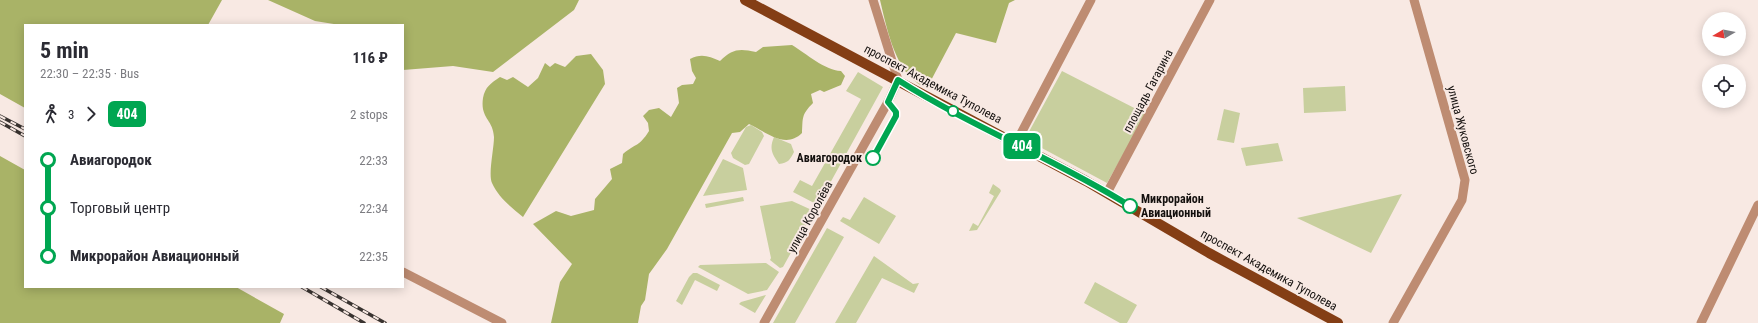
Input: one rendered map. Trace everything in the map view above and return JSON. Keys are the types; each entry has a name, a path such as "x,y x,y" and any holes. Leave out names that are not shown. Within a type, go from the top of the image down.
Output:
{"main road":[{"name":"проспект Академика Туполева","path":"745,0 1108,193 1209,253 1338,323"}],"street":[{"path":"873,0 898,80"},
{"path":"1016,143 1091,0"},
{"name":"площадь Гагарина","path":"1108,193 1210,0"},
{"name":"улица Жуковского","path":"1393,323 1462,200 1465,180 1414,0"},
{"name":"улица Королёва","path":"764,323 888,102 898,80"},
{"path":"1701,323 1758,205"},
{"path":"404,273 502,323"}],"green space":[{"path":"0,0 222,0 209,24 24,24 24,107 0,94"},
{"path":"268,0 579,0 574,10 493,72 453,66 404,70 404,24 334,24 315,21"},
{"path":"880,0 1015,0 1009,3 996,43 956,33 927,88 916,82 908,75 902,66 892,44"},
{"path":"792,45 822,65 841,71 845,76 841,85 824,92 820,90 811,94 813,103 803,117 802,133 795,138 789,140 775,138 749,124 740,132 732,133 667,249 649,274 645,300 641,306 638,323 551,323 560,282 572,264 533,224 556,211 571,216 594,210 595,199 612,179 610,169 622,163 623,154 640,142 649,131 648,123 643,116 649,110 659,108 671,117 679,103 677,88 682,85 693,84 696,78 692,71 690,59 698,56 705,56 720,61 728,54 736,50 756,52 763,47"},
{"path":"591,54 603,70 605,84 523,217 502,198 492,183 491,168 494,137 491,126 483,110 483,98 485,91 491,83 500,77 507,80 513,77 528,87 538,78 545,63 550,67 555,63 565,67 576,56"},
{"path":"1062,71 1146,114 1107,183 1025,139"},
{"path":"858,72 883,87 818,205 793,192 800,180 812,186 861,99 846,91"},
{"path":"1345,86 1346,111 1304,113 1303,88"},
{"path":"1224,109 1240,113 1234,143 1217,140"},
{"path":"751,125 762,132 764,136 749,164 745,165 733,158 731,153 746,127"},
{"path":"774,137 791,144 794,152 790,159 785,163 779,164 773,154 772,145"},
{"path":"1278,143 1283,161 1246,166 1241,148"},
{"path":"0,156 24,169 24,288 238,288 284,314 280,323 0,323"},
{"path":"723,159 743,168 747,190 703,196"},
{"path":"993,184 1001,191 977,230 969,231 973,223 978,226 994,196 989,193"},
{"path":"1402,194 1371,253 1297,218"},
{"path":"743,197 744,201 706,208 705,204"},
{"path":"864,197 896,216 879,244 840,221 843,217 850,220"},
{"path":"792,201 814,211 783,267 780,268 770,260 771,258 760,206"},
{"path":"827,228 844,237 795,323 773,323"},
{"path":"874,256 913,284 919,283 914,293 882,278 856,323 835,323"},
{"path":"766,263 779,272 767,290 748,294 698,267 700,265"},
{"path":"693,273 697,273 720,285 717,291 695,280 682,305 676,301 689,277"},
{"path":"1095,282 1137,305 1127,323 1120,323 1084,303"},
{"path":"766,295 755,313 739,304 741,302"}],"railway":[{"path":"0,116 24,128"},
{"path":"0,122 24,135"},
{"path":"304,288 364,323"},
{"path":"323,288 385,323"}],"bus line":[{"name":"404","path":"873,158 896,116 894,108 888,102 898,80 920,94 1016,143 1130,206"}],"place":[{"name":"Авиагородок","path":"873,158"},
{"name":"Микрорайон Авиационный","path":"1130,206"}]}
